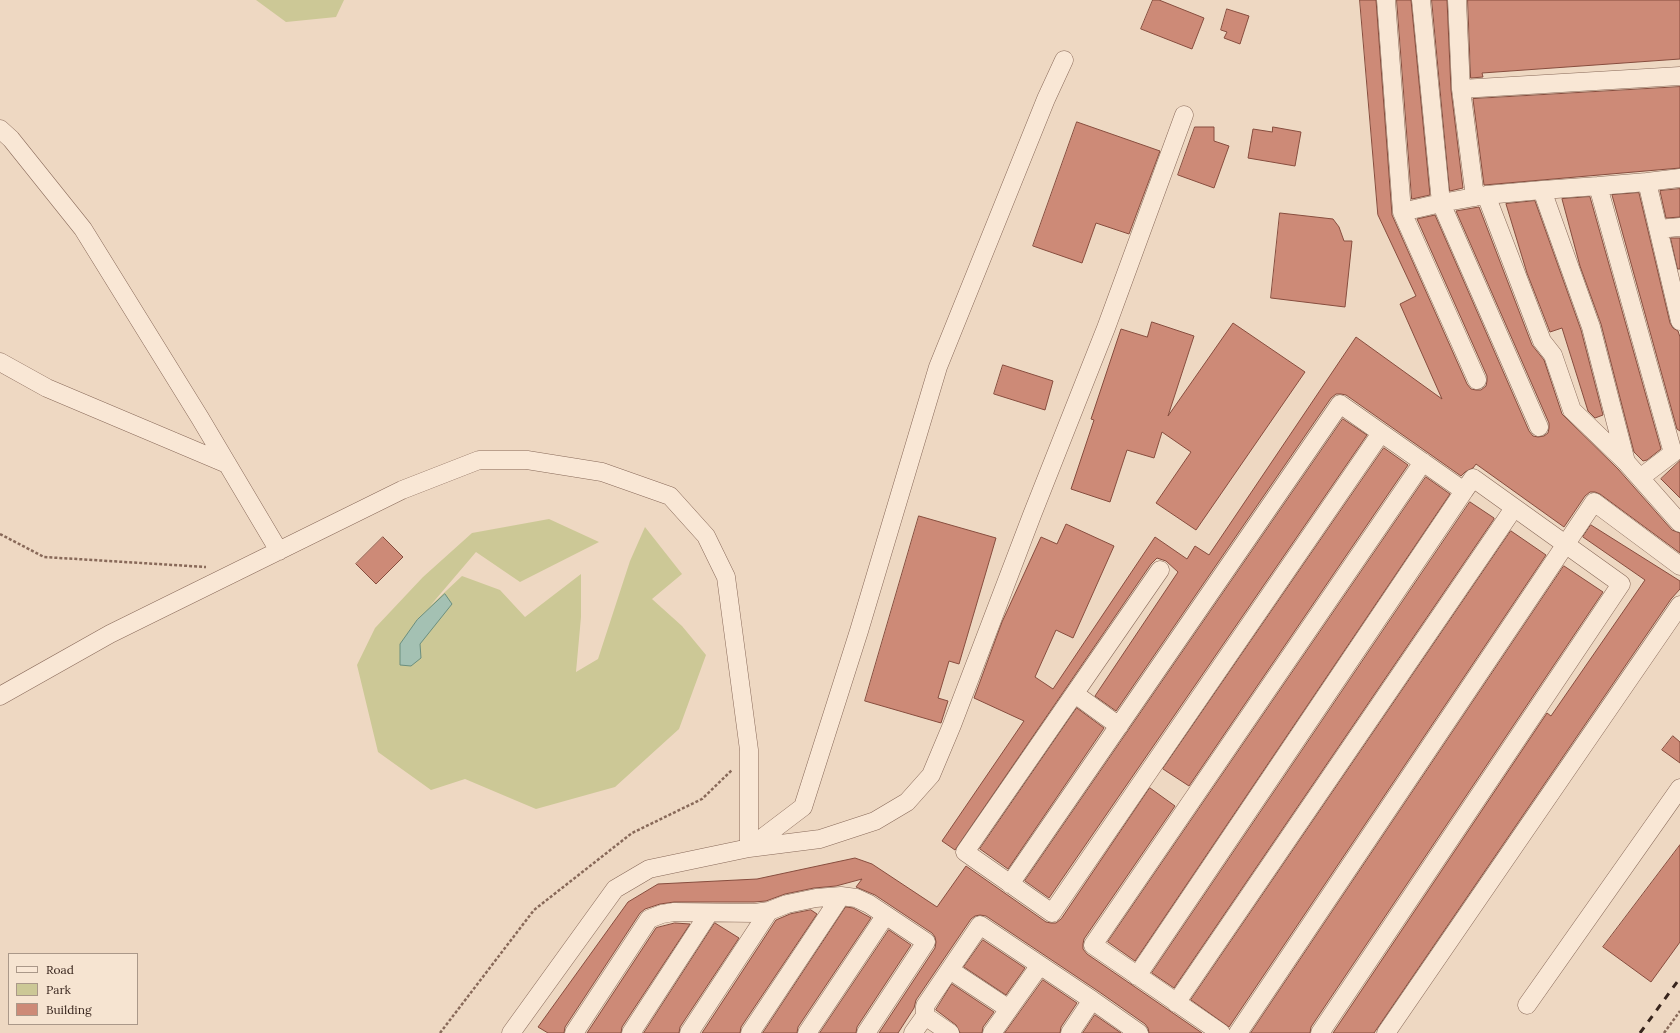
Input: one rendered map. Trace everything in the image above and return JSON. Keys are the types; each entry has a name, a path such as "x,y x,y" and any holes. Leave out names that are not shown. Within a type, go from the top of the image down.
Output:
{"lane":[{"path":"1386,0 1402,212 1477,380"},
{"path":"1421,0 1441,203 1538,427"},
{"path":"1457,0 1462,89 1480,196 1542,341 1554,355 1572,410 1626,462 1680,523"},
{"path":"750,848 803,807 859,631 938,366 1046,99 1064,60"},
{"path":"1462,89 1680,76"},
{"path":"511,1033 615,889 649,869 750,848 820,839 875,821 907,802 931,775 952,725 1032,515 1106,328 1184,115"},
{"path":"0,129 11,139 83,229 227,464 278,551"},
{"path":"1402,212 1480,196 1680,178"},
{"path":"1647,182 1658,229 1675,277 1680,321"},
{"path":"1598,186 1676,449 1640,478"},
{"path":"1542,190 1591,327 1626,462"},
{"path":"1658,229 1680,227"},
{"path":"0,362 47,388 227,464"},
{"path":"1010,884 1340,404 1464,491"},
{"path":"1160,570 965,852 1052,913 1381,433"},
{"path":"0,696 110,634 278,551 402,490 479,460 527,460 602,472 670,496 706,536 726,577 749,754 750,848"},
{"path":"1221,1033 1093,945 1423,462"},
{"path":"1137,976 1473,478 1621,584 1320,1033"},
{"path":"1238,1033 1594,502 1680,566"},
{"path":"1176,1003 1514,508"},
{"path":"1386,1033 1680,605"},
{"path":"1074,694 1119,726"},
{"path":"1527,1005 1680,788"},
{"path":"750,1033 841,896"},
{"path":"574,1033 649,919 662,914 674,912 755,913 769,911 787,904 816,898 841,896 856,898 926,942 866,1033"},
{"path":"689,1033 769,911"},
{"path":"631,1033 709,913"},
{"path":"807,1033 885,916"},
{"path":"913,1033 925,1016 925,1006 980,925 1139,1033"},
{"path":"992,1033 1040,965"},
{"path":"950,970 1009,1009"},
{"path":"1070,1033 1092,1000"},
{"path":"925,1016 950,1033"}],"path":[{"path":"0,534 44,557 209,568"},
{"path":"440,1033 534,910 632,833 702,799 749,754"},
{"path":"1664,1033 1680,1011"}],"green space":[{"path":"256,0 344,0 336,17 286,22"},
{"path":"549,519 599,542 520,582 476,552 430,606 462,576 500,590 525,617 581,574 581,617 576,672 598,659 630,561 645,527 682,574 652,599 682,626 706,655 679,729 615,787 536,809 465,779 431,790 378,752 357,665 375,628 423,577 472,533"}],"shaded area":[{"path":"445,594 452,604 420,644 421,658 411,666 400,665 400,644 417,620"}],"building":[{"path":"1153,0 1159,0 1204,18 1192,49 1141,29"},
{"path":"1360,0 1376,0 1392,215 1467,384 1471,389 1481,390 1486,386 1487,376 1417,219 1435,215 1529,431 1533,436 1538,437 1544,436 1548,433 1549,423 1456,211 1479,207 1532,345 1544,360 1562,414 1618,469 1672,530 1680,533 1680,553 1600,494 1595,492 1590,492 1585,496 1564,527 1476,464 1473,468 1461,476 1346,395 1336,394 1331,398 1116,711 1095,696 1178,572 1166,561 1157,558 1151,564 955,850 942,841 1024,721 974,698 1002,622 1041,537 1057,544 1066,524 1114,546 1073,638 1056,630 1035,677 1053,689 1155,537 1187,559 1195,546 1209,555 1356,337 1442,399 1400,304 1416,296 1378,215"},
{"path":"1397,0 1411,0 1430,195 1412,199"},
{"path":"1432,0 1447,0 1451,90 1463,188 1450,191"},
{"path":"1468,0 1680,0 1680,59 1482,73 1483,77 1471,78"},
{"path":"1227,9 1249,16 1240,44 1224,38 1227,32 1221,30"},
{"path":"1680,87 1680,168 1484,185 1473,99"},
{"path":"1077,122 1160,151 1129,234 1096,223 1082,263 1033,246"},
{"path":"1195,127 1214,127 1214,141 1229,146 1214,188 1178,175"},
{"path":"1273,127 1301,132 1295,166 1248,158 1253,129 1272,132"},
{"path":"1680,189 1680,217 1666,218 1660,191"},
{"path":"1639,193 1670,323 1673,328 1678,331 1680,337 1680,431 1677,429 1612,195"},
{"path":"1590,197 1661,449 1647,460 1643,461 1634,452 1601,324 1580,266 1562,199"},
{"path":"1535,201 1581,330 1603,415 1595,418 1588,411 1562,328 1550,332 1527,273 1506,204"},
{"path":"1280,213 1333,219 1339,227 1344,241 1352,241 1345,307 1271,298"},
{"path":"1671,238 1680,238 1680,269 1678,269"},
{"path":"1152,322 1194,336 1168,416 1233,323 1305,372 1196,530 1156,503 1191,452 1162,432 1154,458 1127,450 1110,502 1071,489 1094,420 1091,419 1121,329 1147,337"},
{"path":"1003,365 1053,381 1045,410 994,394"},
{"path":"1343,419 1367,435 1049,898 1025,881"},
{"path":"1384,448 1408,465 1189,786 1163,769"},
{"path":"1680,461 1680,498 1661,479"},
{"path":"1426,477 1450,494 1135,961 1108,942"},
{"path":"1470,502 1494,519 1174,988 1152,973"},
{"path":"919,516 996,538 959,664 949,661 938,698 948,701 941,723 865,701"},
{"path":"1591,525 1680,581 1680,589 1671,599 1374,1033 1333,1033 1547,713 1551,716 1645,580 1583,537"},
{"path":"1511,531 1546,555 1229,1027 1191,1000"},
{"path":"383,537 403,557 376,584 356,564"},
{"path":"1564,566 1603,592 1311,1027 1310,1033 1251,1033"},
{"path":"1077,708 1104,728 1008,869 980,849"},
{"path":"1673,736 1680,742 1680,763 1662,750"},
{"path":"1150,788 1175,806 1084,939 1083,949 1087,954 1202,1033 1149,1033 1145,1024 1098,991 986,916 980,915 971,919 916,1000 914,1008 898,1033 879,1033 935,948 936,942 932,933 875,895 856,887 862,879 836,886 814,888 785,894 766,901 674,902 660,904 645,909 640,913 565,1027 564,1033 548,1033 538,1027 628,902 658,884 757,879 855,858 872,864 937,907 966,866 1046,922 1056,923 1061,919"},
{"path":"1680,845 1680,942 1651,982 1603,947"},
{"path":"846,907 853,908 871,918 798,1027 797,1033 763,1033"},
{"path":"811,910 817,914 741,1027 740,1033 702,1033 776,920 790,914"},
{"path":"675,923 690,924 622,1027 621,1033 587,1033 656,928"},
{"path":"715,923 739,938 680,1027 679,1033 644,1033"},
{"path":"889,930 911,945 857,1027 856,1033 820,1033"},
{"path":"983,940 1025,968 1006,995 964,967"},
{"path":"1043,980 1077,1003 1061,1027 1060,1033 1005,1033"},
{"path":"952,984 994,1012 983,1027 982,1033 960,1033 956,1025 936,1010"},
{"path":"1095,1015 1121,1033 1083,1033"}],"railway":[{"path":"1640,1033 1680,978"}]}
